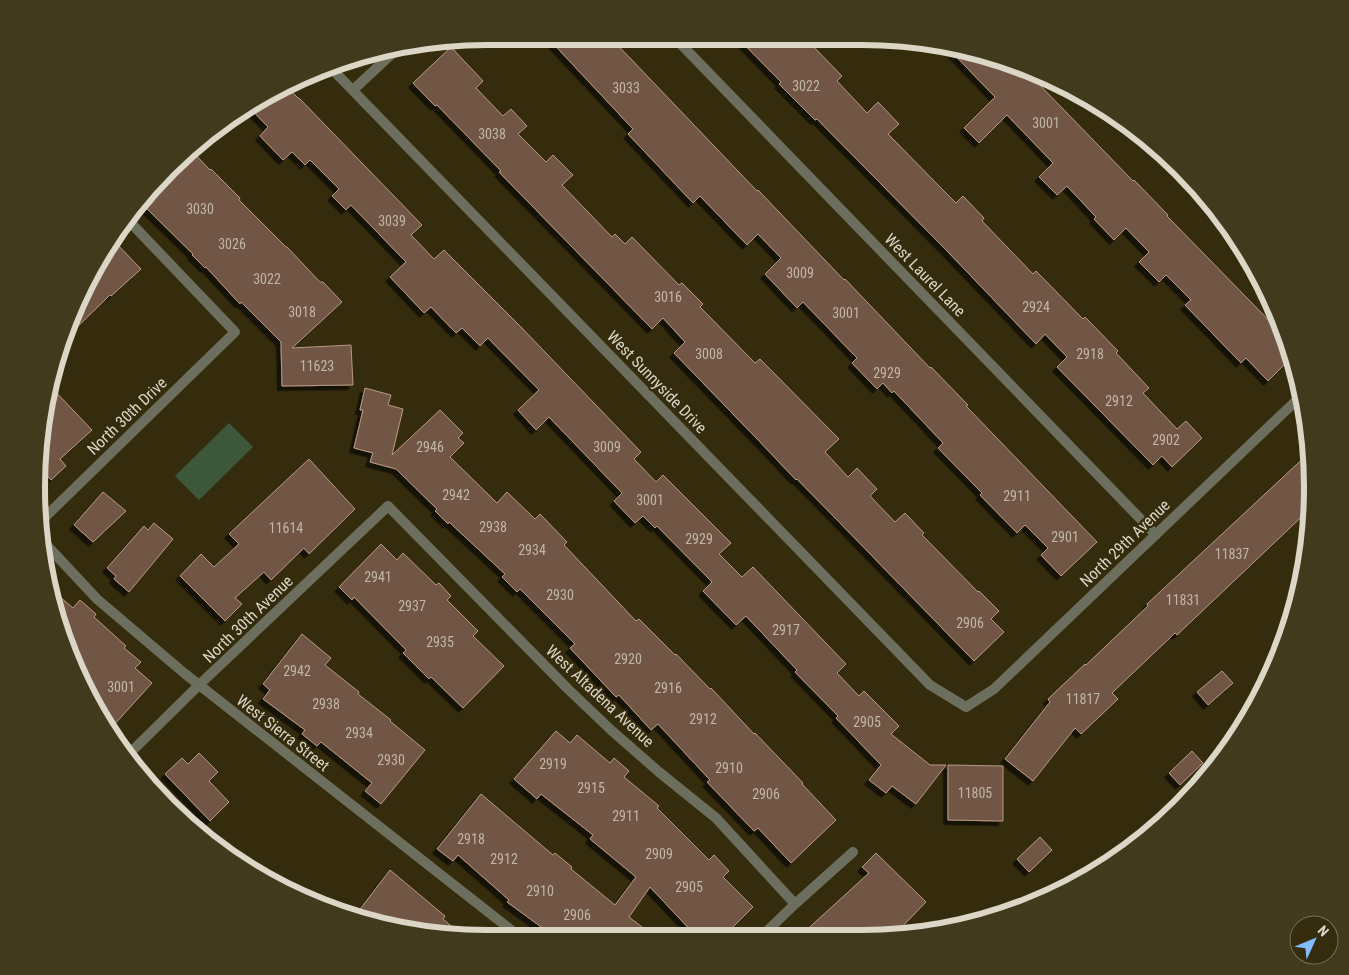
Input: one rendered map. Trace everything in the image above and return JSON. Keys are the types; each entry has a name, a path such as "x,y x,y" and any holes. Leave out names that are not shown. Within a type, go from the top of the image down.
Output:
{"street":[{"name":"West Laurel Lane","path":"682,45 1156,534"},
{"path":"353,90 389,57"},
{"name":"West Sunnyside Drive","path":"335,72 930,685 966,707"},
{"name":"North 30th Drive","path":"46,516 235,332 132,224"},
{"name":"North 29th Avenue","path":"966,707 994,689 1295,402"},
{"name":"North 30th Avenue","path":"132,751 388,506"},
{"name":"West Altadena Avenue","path":"388,506 590,710 659,772 716,818 795,904"},
{"name":"West Sierra Street","path":"50,548 97,599 200,685 511,930"},
{"path":"768,930 853,852"}],"green space":[{"path":"229,423 253,447 199,500 175,476"}],"building":[{"path":"554,45 618,45 757,191 968,405 966,406 1097,542 1061,576 1041,555 1048,548 1025,525 1017,533 980,495 982,493 938,448 943,443 894,391 892,393 883,383 877,389 852,363 857,358 803,302 797,308 765,274 781,258 758,234 747,245 700,196 693,203 628,134 633,129"},
{"path":"745,45 812,45 842,76 837,81 867,113 878,102 899,124 888,134 956,203 963,196 984,218 982,221 1033,274 1036,271 1083,319 1085,317 1118,351 1116,353 1149,388 1143,393 1177,429 1186,421 1202,438 1172,467 1162,456 1153,465 1057,367 1067,357 1045,334 1036,344 817,119 815,120 779,84 781,82"},
{"path":"451,47 483,81 476,88 503,116 511,109 527,126 518,134 546,162 553,155 573,175 562,185 612,237 615,234 625,244 632,237 679,285 682,283 703,304 700,307 755,363 760,359 839,439 825,452 848,477 857,468 877,489 870,496 895,522 905,513 924,533 922,535 999,611 991,619 1004,632 974,661 674,353 685,342 663,318 652,329 499,172 501,171 437,105 435,106 413,83"},
{"path":"955,56 1004,68 1036,81 1273,324 1286,363 1268,381 1246,358 1241,363 1185,305 1191,300 1166,275 1159,282 1139,262 1149,252 1126,228 1114,240 1094,219 1096,217 1067,186 1057,195 1039,177 1053,163 1007,115 979,143 964,128 995,97"},
{"path":"291,91 422,225 411,235 434,259 444,250 641,452 634,459 656,482 663,475 731,543 719,554 742,577 753,567 846,664 837,673 859,696 864,691 899,726 891,734 930,765 946,765 916,804 892,786 886,793 869,780 881,765 836,718 838,716 795,672 797,670 746,616 736,625 703,591 712,582 657,526 655,528 643,516 635,523 614,501 622,493 549,417 536,430 518,410 539,390 488,338 480,346 462,328 456,333 431,307 424,313 390,277 406,262 351,205 346,210 332,196 339,189 310,160 305,165 292,152 283,160 260,136 268,127 254,112"},
{"path":"196,155 342,302 292,348 351,345 353,385 282,386 281,342 241,302 240,304 145,207"},
{"path":"118,245 141,269 110,295 74,330 104,266"},
{"path":"365,388 391,395 388,405 403,409 392,455 440,410 463,433 458,438 464,443 450,457 497,503 507,492 535,519 540,514 567,542 564,545 636,621 639,619 711,688 836,820 791,863 758,828 754,831 707,782 710,780 658,724 651,730 619,695 616,697 570,648 575,644 520,589 517,592 502,577 505,574 449,522 448,524 435,511 437,509 396,469 370,462 373,453 354,448 363,410 360,410"},
{"path":"56,392 92,430 60,459 66,466 51,480 45,474 46,459"},
{"path":"309,459 355,509 309,554 304,548 271,580 264,572 235,598 242,604 225,621 180,576 201,554 214,567 239,544 229,534"},
{"path":"1303,459 1303,516 1177,635 1175,633 1112,693 1118,699 1081,734 1075,728 1033,781 1005,759 1050,702 1048,699 1148,606 1147,604"},
{"path":"103,492 126,511 93,542 74,525"},
{"path":"154,523 173,539 129,592 114,579 116,576 107,568 144,526 148,530"},
{"path":"381,544 397,560 403,553 436,585 439,583 451,596 447,600 478,631 473,636 504,666 463,708 431,677 429,679 403,653 406,650 354,597 352,600 339,587"},
{"path":"59,596 73,608 80,600 96,614 94,617 126,646 124,648 141,662 135,668 152,683 114,724 104,709 79,657 68,630"},
{"path":"302,634 331,658 325,665 425,750 381,804 365,791 372,783 321,742 317,746 302,734 305,730 263,699 270,690 263,684"},
{"path":"1222,671 1233,683 1208,705 1197,692"},
{"path":"556,731 570,743 577,735 610,763 614,758 629,771 624,777 659,806 657,808 709,860 714,855 729,871 723,877 753,907 730,930 690,930 650,887 629,917 646,930 545,930 507,902 509,900 458,855 453,861 437,849 481,794 553,855 555,853 572,867 571,869 615,905 636,877 590,839 593,835 541,794 537,799 514,779"},
{"path":"1192,751 1203,763 1180,785 1169,773"},
{"path":"199,753 218,772 209,781 229,802 210,821 165,774 182,758 188,764"},
{"path":"948,765 1003,766 1003,821 948,820"},
{"path":"1040,837 1052,850 1029,872 1017,859"},
{"path":"876,853 926,902 901,928 807,930 869,873 862,867"},
{"path":"390,870 445,916 443,919 454,928 401,921 359,911"}]}
